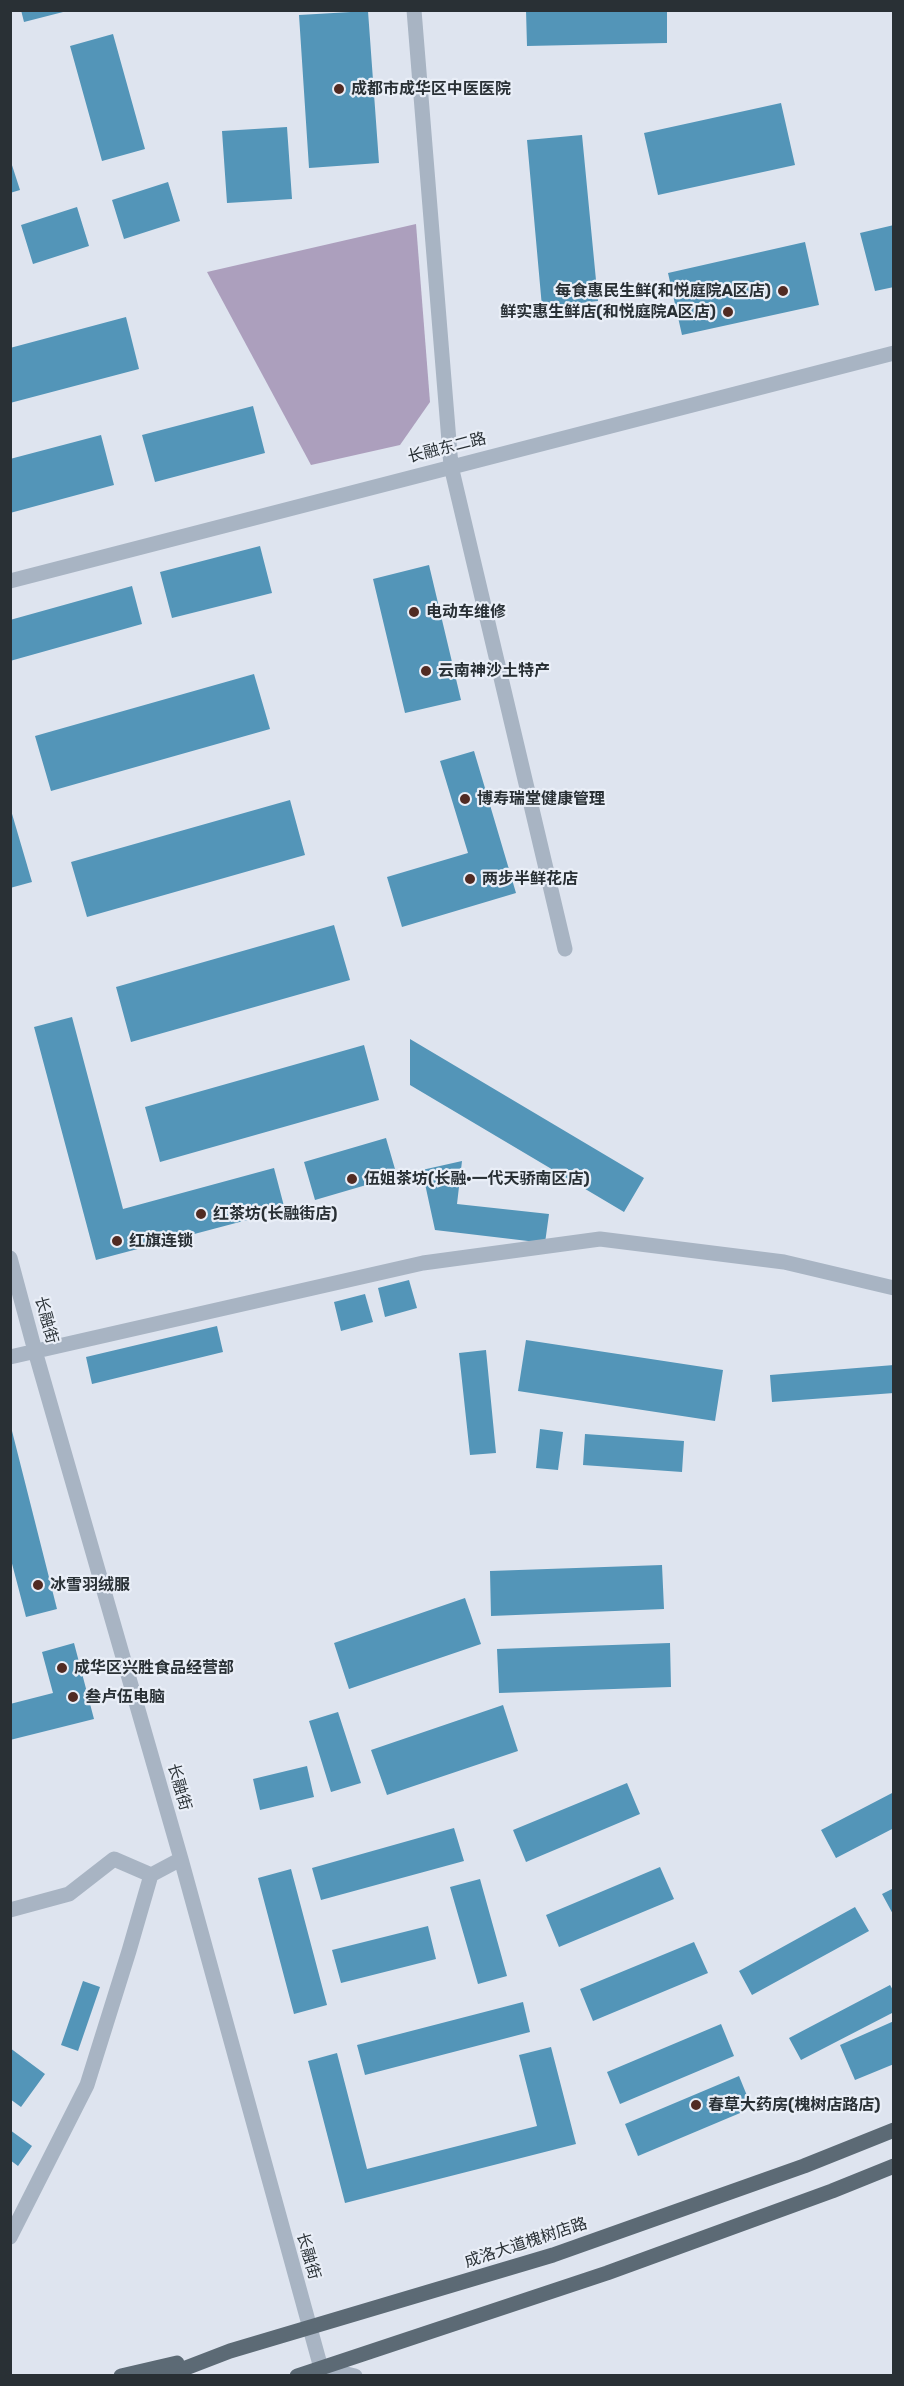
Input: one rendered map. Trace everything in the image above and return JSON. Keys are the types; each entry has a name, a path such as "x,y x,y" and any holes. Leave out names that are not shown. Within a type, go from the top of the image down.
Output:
{"main road":[{"name":"成洛大道槐树店路","path":"165,2376 230,2351 553,2255 804,2166 894,2130"},
{"path":"297,2376 606,2272 832,2191 894,2166"},
{"path":"121,2376 230,2351"},
{"path":"307,2376 321,2368"}],"street":[{"path":"414,10 451,466 565,949"},
{"name":"长融东二路","path":"10,581 894,353"},
{"path":"10,1357 423,1263 600,1239 784,1262 894,1288"},
{"name":"长融街","path":"10,1258 181,1859 321,2368"},
{"path":"10,1910 69,1894 114,1859 151,1875"},
{"path":"10,2237 87,2085 151,1875 181,1859"},
{"path":"321,2368 355,2376"}],"shaded area":[{"path":"416,224 430,402 400,445 311,465 207,272"}],"building":[{"path":"21,10 67,10 67,11 24,22"},
{"path":"526,10 667,10 667,43 527,46"},
{"name":"成都市成华区中医医院","path":"368,11 379,163 309,168 299,15"},
{"path":"113,34 145,149 102,161 70,46"},
{"path":"781,103 795,165 658,195 644,133"},
{"path":"287,127 292,199 227,203 222,131"},
{"path":"582,135 598,301 542,307 527,140"},
{"path":"10,159 20,190 10,193"},
{"path":"168,182 180,221 124,239 112,200"},
{"path":"77,207 89,246 33,264 21,225"},
{"path":"894,225 894,287 875,291 860,233"},
{"path":"805,242 819,305 682,335 668,273"},
{"path":"126,317 139,369 10,403 10,348"},
{"path":"253,406 265,453 155,482 142,435"},
{"path":"101,435 114,485 10,513 10,459"},
{"path":"260,546 272,593 172,618 160,572"},
{"path":"429,565 461,700 405,713 373,579"},
{"path":"132,586 142,624 10,661 10,620"},
{"path":"254,674 270,729 51,791 35,736"},
{"path":"474,751 516,893 402,927 387,877 468,853 440,761"},
{"path":"290,800 305,855 87,917 71,862"},
{"path":"10,807 32,882 10,888"},
{"path":"334,925 350,980 131,1042 116,987"},
{"path":"72,1017 123,1209 274,1168 285,1210 96,1260 34,1027"},
{"path":"410,1039 644,1178 624,1212 410,1085"},
{"path":"364,1045 379,1100 160,1162 145,1107"},
{"path":"386,1138 397,1176 315,1200 304,1162"},
{"path":"462,1161 457,1204 549,1214 545,1243 435,1230 422,1170"},
{"path":"409,1280 417,1308 385,1317 378,1288"},
{"path":"365,1294 373,1322 341,1331 334,1302"},
{"path":"217,1326 223,1352 92,1384 86,1357"},
{"path":"526,1340 723,1370 715,1421 518,1391"},
{"path":"486,1350 496,1453 470,1455 459,1353"},
{"path":"894,1365 894,1393 772,1402 770,1375"},
{"path":"11,1427 57,1609 26,1617 10,1556"},
{"path":"540,1429 563,1432 558,1470 536,1468"},
{"path":"585,1434 684,1441 682,1472 583,1465"},
{"path":"662,1565 664,1609 491,1616 490,1571"},
{"path":"465,1598 481,1644 349,1689 334,1643"},
{"path":"74,1643 94,1719 10,1740 10,1704 53,1693 42,1652"},
{"path":"670,1643 671,1687 499,1693 497,1649"},
{"path":"503,1705 518,1751 387,1795 371,1750"},
{"path":"338,1712 361,1783 331,1792 309,1721"},
{"path":"307,1766 314,1797 260,1810 253,1779"},
{"path":"627,1783 640,1814 526,1862 513,1830"},
{"path":"894,1792 894,1828 836,1858 821,1830"},
{"path":"454,1828 464,1861 321,1900 312,1868"},
{"path":"660,1867 674,1899 559,1947 546,1915"},
{"path":"291,1869 327,2005 294,2014 258,1878"},
{"path":"480,1879 507,1976 478,1984 450,1887"},
{"path":"894,1888 894,1916 882,1894"},
{"path":"855,1907 869,1931 752,1995 739,1971"},
{"path":"428,1926 436,1959 341,1983 332,1950"},
{"path":"694,1942 708,1973 593,2021 580,1989"},
{"path":"83,1981 100,1987 78,2051 61,2045"},
{"path":"890,1985 894,1992 894,2012 801,2060 789,2038"},
{"path":"523,2002 530,2032 365,2075 357,2045"},
{"path":"894,2021 894,2064 855,2080 840,2045"},
{"path":"721,2024 734,2056 620,2104 607,2072"},
{"path":"551,2047 576,2144 345,2203 308,2061 337,2053 367,2169 537,2126 519,2055"},
{"path":"10,2048 45,2074 21,2107 10,2099"},
{"path":"739,2076 752,2108 638,2156 625,2124"},
{"path":"10,2130 32,2146 18,2166 10,2160"}],"place":[{"name":"成都市成华区中医医院","path":"339,89"},
{"name":"每食惠民生鲜(和悦庭院A区店)","path":"783,291"},
{"name":"鲜实惠生鲜店(和悦庭院A区店)","path":"728,312"},
{"name":"电动车维修","path":"414,612"},
{"name":"云南神沙土特产","path":"426,671"},
{"name":"博寿瑞堂健康管理","path":"465,799"},
{"name":"两步半鲜花店","path":"470,879"},
{"name":"伍姐茶坊(长融·一代天骄南区店)","path":"352,1179"},
{"name":"红茶坊(长融街店)","path":"201,1214"},
{"name":"红旗连锁","path":"117,1241"},
{"name":"冰雪羽绒服","path":"38,1585"},
{"name":"成华区兴胜食品经营部","path":"62,1668"},
{"name":"叁卢伍电脑","path":"73,1697"},
{"name":"春草大药房(槐树店路店)","path":"696,2105"}]}
